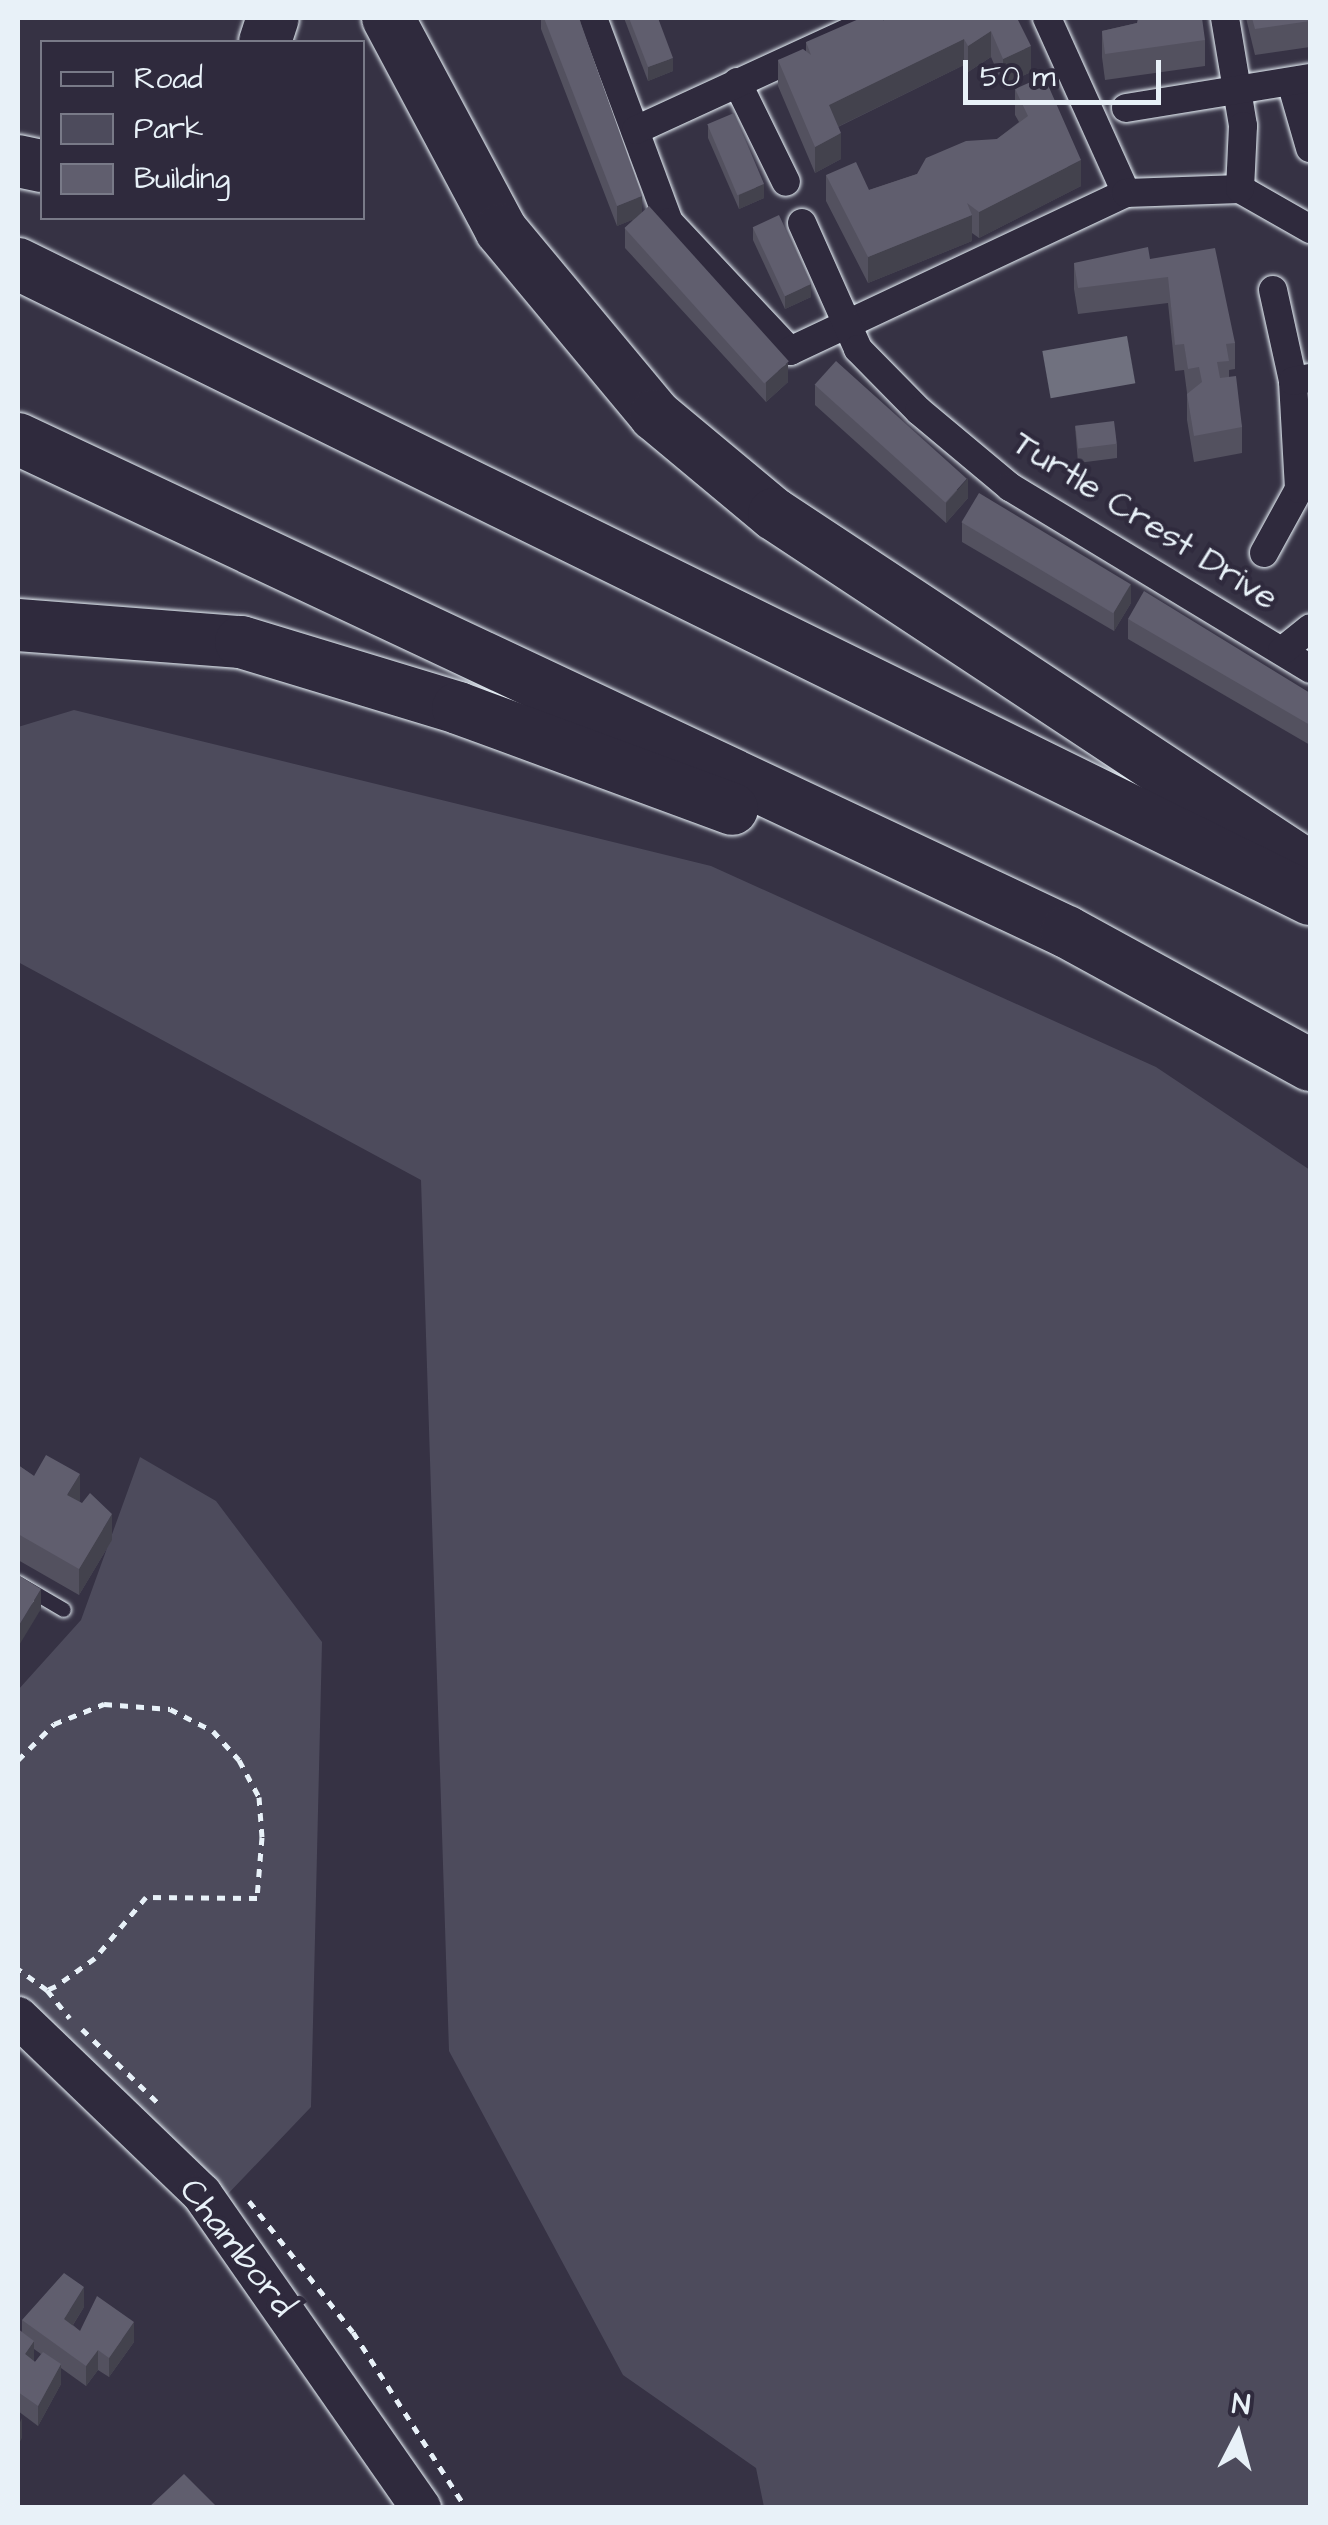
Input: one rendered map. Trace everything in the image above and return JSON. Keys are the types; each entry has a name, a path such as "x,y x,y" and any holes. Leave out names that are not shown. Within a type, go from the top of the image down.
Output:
{"highway":[{"path":"388,18 501,230 655,416 774,514 1310,868"},
{"path":"18,264 1310,900"},
{"path":"18,439 1066,932 1310,1065"},
{"path":"18,626 183,632 296,656 1066,932"}],"street":[{"path":"593,18 669,222 790,351 1126,193 1240,189 1310,229"},
{"path":"636,130 880,18"},
{"path":"1047,18 1126,193"},
{"path":"1225,18 1238,91 1240,189"},
{"path":"1126,108 1301,80 1310,148"},
{"path":"737,82 786,182"},
{"name":"Turtle Crest Drive","path":"802,223 844,326 919,411 1010,486 1310,669"},
{"path":"1264,553 1299,489 1302,380 1273,290"},
{"name":"Turtle Crest Drive","path":"1282,651 1310,628"},
{"name":"Chambord","path":"18,2017 202,2194 421,2508"}],"lane":[{"path":"18,1583 64,1610"}],"path":[{"path":"18,1760 54,1724 104,1704 170,1709 213,1731 239,1760 259,1798 262,1837 257,1898 146,1897 87,1965 56,1986 47,1990 18,1969"}],"green space":[{"path":"74,710 711,866 1156,1067 1310,1170 1310,2507 764,2507 756,2468 623,2375 449,2051 421,1180 18,962 18,727"},
{"path":"140,1457 216,1501 322,1642 311,2107 225,2197 18,2004 18,1690 81,1620"}],"water":[{"path":"1127,336 1135,383 1051,398 1042,351"}],"building":[{"path":"544,18 579,18 642,196 617,206"},
{"path":"629,18 658,18 673,58 648,67"},
{"path":"861,18 1017,18 1031,46 1003,59 991,31 968,46 964,39 829,105 841,133 815,147 778,60 803,49 811,55 806,42"},
{"path":"1138,18 1202,18 1205,40 1105,54 1102,31 1137,23"},
{"path":"1252,18 1310,18 1310,21 1255,29"},
{"path":"1044,76 1081,160 979,212 967,203 972,215 868,257 826,175 856,162 869,190 917,174 926,158 966,141 997,139 1028,116 1015,89"},
{"path":"734,113 764,184 737,195 707,124"},
{"path":"649,206 789,361 764,383 624,228"},
{"path":"779,215 811,284 785,296 753,227"},
{"path":"1148,247 1150,259 1215,248 1235,343 1226,344 1229,361 1217,362 1220,378 1236,376 1242,427 1194,436 1187,394 1202,382 1199,367 1188,369 1184,344 1175,345 1168,277 1078,288 1074,263"},
{"path":"836,361 967,479 945,503 815,385"},
{"path":"1114,421 1117,444 1078,449 1075,426"},
{"path":"979,493 1131,584 1113,613 961,522"},
{"path":"1144,591 1310,693 1310,725 1128,619"},
{"path":"46,1455 80,1474 67,1495 82,1503 90,1493 112,1514 79,1569 18,1534 18,1465 34,1476"},
{"path":"18,1575 41,1589 18,1627"},
{"path":"64,2273 84,2287 64,2319 80,2331 97,2296 134,2322 109,2358 98,2350 86,2366 22,2320"},
{"path":"18,2329 34,2341 25,2354 35,2362 43,2352 61,2364 38,2406 18,2392"},
{"path":"184,2474 218,2508 148,2508"}]}
